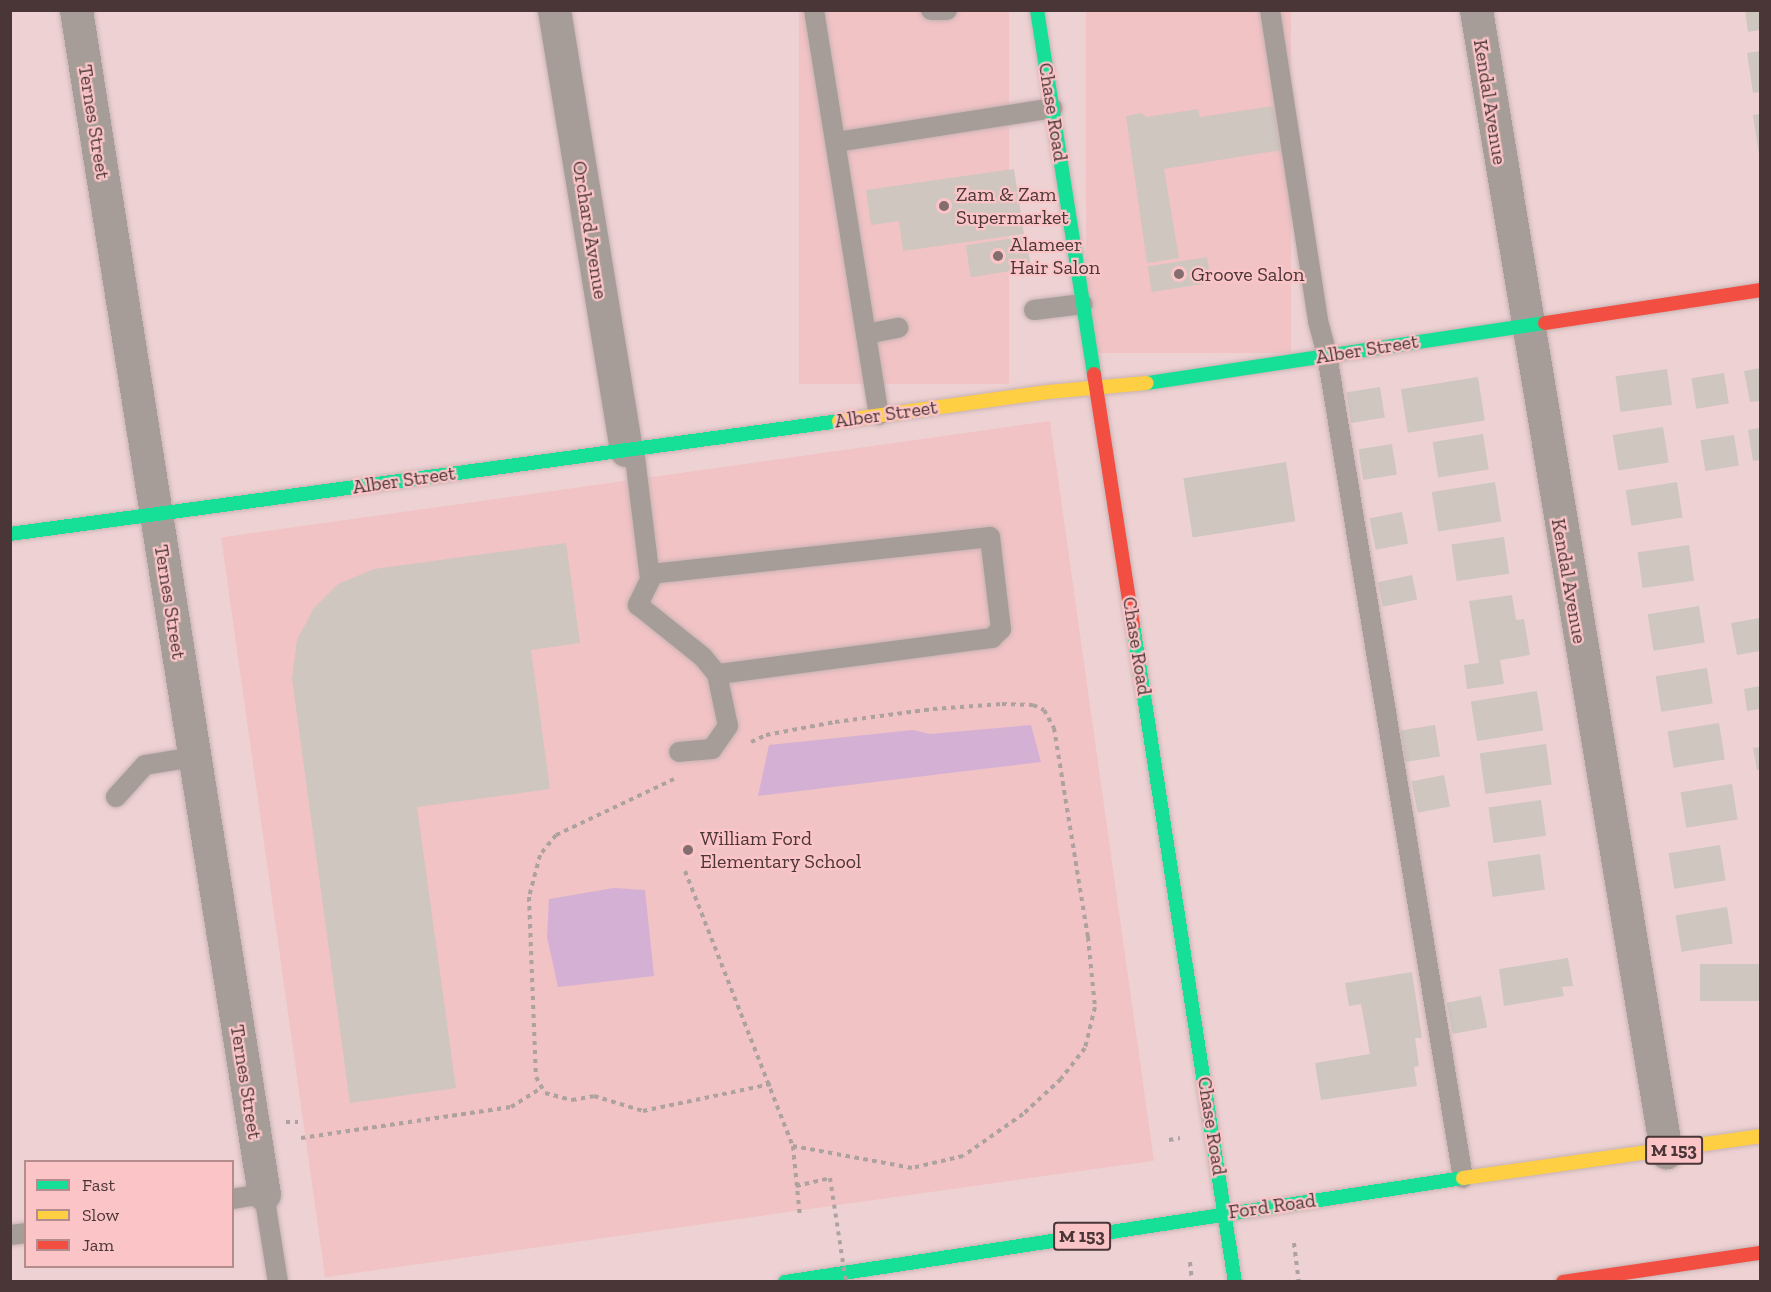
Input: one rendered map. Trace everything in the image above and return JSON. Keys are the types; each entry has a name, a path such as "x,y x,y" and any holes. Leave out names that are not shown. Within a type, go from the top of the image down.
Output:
{"street":[{"name":"Ternes Street","path":"76,10 264,1194"},
{"name":"Orchard Avenue","path":"554,10 630,449"},
{"name":"Chase Road","path":"1037,10 1235,1281"},
{"name":"Kendal Avenue","path":"1476,10 1526,325 1666,1152"},
{"name":"Alber Street","path":"10,534 879,415 1096,388 1761,290"},
{"name":"Ford Road","path":"785,1281 939,1259 1225,1212 1666,1152 1761,1136"},
{"path":"1563,1281 1761,1253"},
{"path":"870,1281 939,1259"}],"lane":[{"path":"814,10 879,415"},
{"path":"931,10 947,10"},
{"path":"1270,10 1318,321 1328,355 1462,1178"},
{"path":"836,142 1052,108"},
{"path":"1034,310 1083,304"},
{"path":"866,334 898,328"},
{"path":"630,449 650,574 638,605 703,657 717,674 728,726 712,749 679,752"},
{"path":"650,574 990,537 1001,630 992,638 717,674"},
{"path":"116,797 145,765 194,757"},
{"path":"234,1199 264,1194 278,1281"}],"path":[{"path":"745,745 766,735 933,709 1002,704 1034,705 1044,710 1056,738 1088,937 1095,1008 1085,1048 1061,1079 1023,1114 963,1156 912,1168 793,1146"},
{"path":"682,775 556,835 540,855 529,897 536,1077 545,1093 572,1100 594,1096 643,1111 771,1084"},
{"path":"685,871 771,1084 793,1146 800,1218"},
{"path":"301,1138 511,1107 542,1088"},
{"path":"283,1122 298,1122"},
{"path":"796,1186 830,1178 846,1281"},
{"path":"1294,1243 1299,1281"},
{"path":"1190,1263 1192,1281"}],"shaded area":[{"path":"799,11 1009,11 1009,384 799,384"},
{"path":"1086,11 1291,11 1291,353 1086,353"},
{"name":"William Ford Elementary School","path":"1050,421 1154,1161 325,1277 221,537"},
{"path":"1031,725 1041,762 758,796 769,745 913,730 930,734"},
{"path":"614,888 645,890 654,976 558,987 547,937 549,899"}],"building":[{"path":"1745,10 1760,10 1760,30 1748,32"},
{"path":"1760,51 1760,92 1753,93 1747,53"},
{"path":"1274,106 1282,150 1164,169 1179,258 1147,263 1126,116 1141,113 1147,117 1198,109 1200,117"},
{"path":"1760,114 1760,155 1759,155 1753,115"},
{"name":"Zam & Zam Supermarket","path":"1014,169 1024,234 903,251 899,221 871,225 866,190"},
{"name":"Alameer Hair Salon","path":"1026,236 1031,268 971,277 966,246"},
{"name":"Groove Salon","path":"1207,257 1211,283 1152,292 1148,266"},
{"path":"1760,368 1760,401 1750,402 1744,371"},
{"path":"1667,369 1672,405 1621,412 1616,376"},
{"path":"1724,373 1729,404 1696,409 1691,378"},
{"path":"1478,377 1485,420 1408,433 1401,389"},
{"path":"1380,387 1385,418 1351,423 1346,392"},
{"path":"1663,427 1669,463 1618,471 1613,435"},
{"path":"1760,428 1760,460 1753,461 1748,430"},
{"path":"1483,434 1489,470 1438,478 1433,442"},
{"path":"1734,435 1739,466 1705,471 1700,440"},
{"path":"1392,444 1397,475 1363,480 1358,449"},
{"path":"1286,462 1295,521 1193,538 1183,478"},
{"path":"1495,482 1501,522 1438,532 1432,492"},
{"path":"1677,482 1683,518 1631,526 1626,490"},
{"path":"1402,512 1408,543 1376,550 1370,518"},
{"path":"1504,537 1509,574 1457,581 1452,544"},
{"path":"566,543 580,643 531,650 550,789 417,807 456,1088 350,1103 292,679 297,640 314,608 338,584 374,569"},
{"path":"1689,545 1694,581 1643,588 1638,552"},
{"path":"1412,575 1417,599 1383,607 1378,582"},
{"path":"1512,595 1516,620 1524,619 1530,655 1500,660 1504,684 1467,689 1464,665 1479,663 1469,601"},
{"path":"1699,606 1705,643 1653,651 1648,614"},
{"path":"1760,618 1760,651 1737,655 1731,623"},
{"path":"1707,668 1713,704 1661,712 1656,676"},
{"path":"1760,686 1760,709 1747,711 1744,689"},
{"path":"1537,691 1543,731 1477,741 1471,701"},
{"path":"1719,723 1725,760 1673,768 1668,731"},
{"path":"1435,725 1440,757 1405,762 1400,730"},
{"path":"1546,744 1552,785 1485,794 1480,753"},
{"path":"1760,747 1760,770 1757,770 1753,748"},
{"path":"1444,775 1450,806 1418,813 1412,781"},
{"path":"1732,784 1738,820 1686,828 1681,792"},
{"path":"1541,800 1546,836 1494,843 1489,807"},
{"path":"1720,845 1726,881 1674,889 1669,853"},
{"path":"1540,854 1545,890 1493,897 1488,861"},
{"path":"1727,907 1733,944 1681,952 1676,915"},
{"path":"1568,958 1573,986 1562,987 1564,996 1504,1006 1499,969"},
{"path":"1700,964 1760,964 1760,1001 1700,1001"},
{"path":"1412,972 1422,1038 1415,1038 1419,1066 1414,1067 1417,1086 1321,1100 1315,1063 1370,1054 1361,1004 1349,1006 1345,983"},
{"path":"1481,996 1487,1027 1453,1034 1447,1003"}],"traffic: fast":[{"path":"1037,10 1094,374"},
{"path":"1147,383 1545,323"},
{"path":"10,534 839,421"},
{"path":"1133,625 1235,1282"},
{"path":"785,1282 1463,1178"}],"traffic: slow":[{"path":"839,421 1048,392 1147,383"},
{"path":"1463,1178 1760,1136"}],"traffic: jam":[{"path":"1545,323 1760,290"},
{"path":"1094,374 1133,625"},
{"path":"1563,1282 1760,1253"}],"place":[{"name":"Zam & Zam Supermarket","path":"944,206"},
{"name":"Alameer Hair Salon","path":"998,256"},
{"name":"Groove Salon","path":"1179,274"},
{"name":"William Ford Elementary School","path":"688,850"}]}
